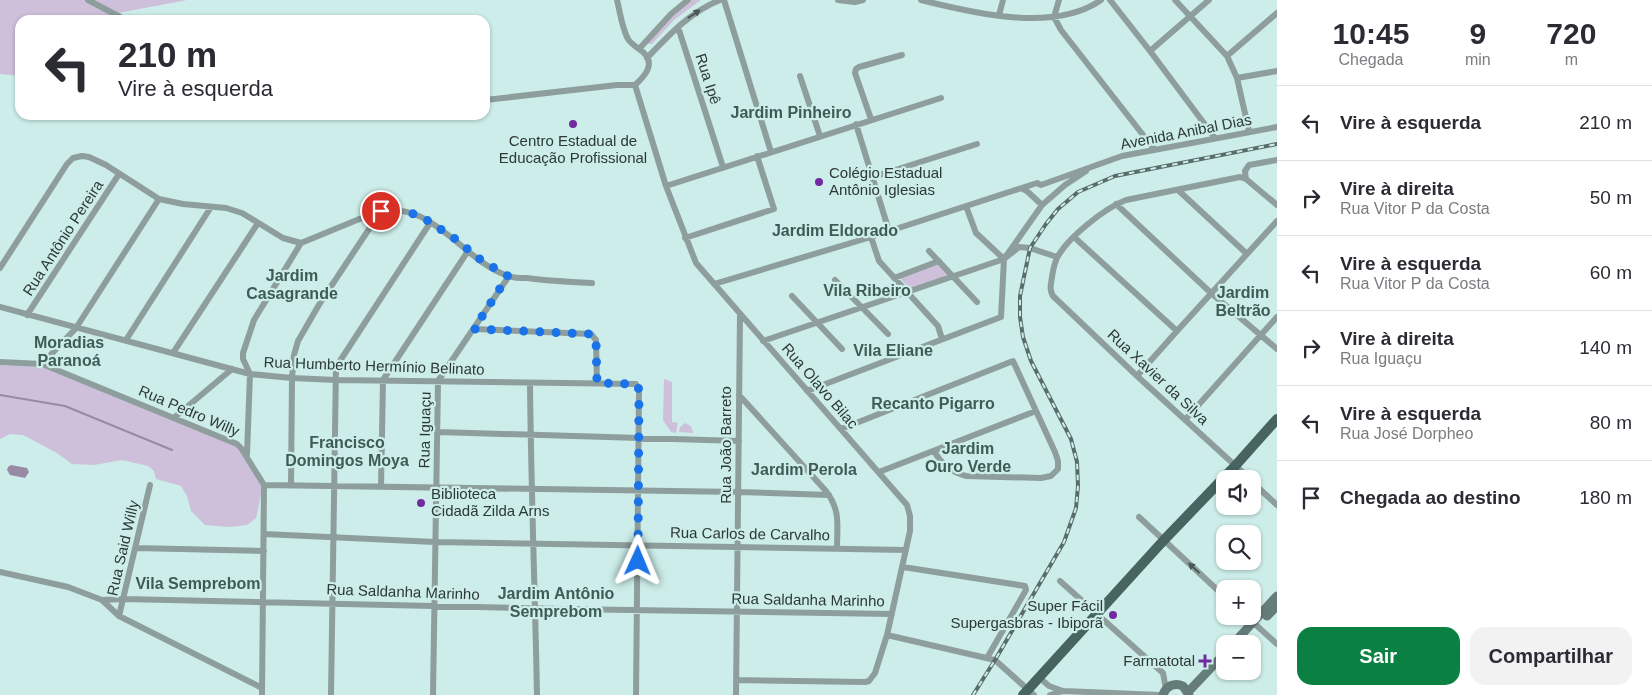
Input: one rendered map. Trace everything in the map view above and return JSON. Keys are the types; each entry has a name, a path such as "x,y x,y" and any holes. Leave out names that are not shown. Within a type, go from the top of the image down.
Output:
{"main road":[{"path":"1029,693 1040,678 1164,540 1277,420"},
{"path":"1261,613 1277,596"},
{"path":"1261,616 1277,606"},
{"path":"1241,635 1250,625"},
{"path":"1190,694 1216,664"},
{"path":"1190,694 1216,669"},
{"path":"1163,693 1172,685 1179,685 1183,686 1190,694"}],"street":[{"path":"88,0 116,15"},
{"path":"490,99 608,86 635,85 647,72 648,58 628,38 616,0"},
{"path":"639,49 684,0"},
{"path":"648,58 689,17 705,7 722,0 771,152"},
{"path":"838,0 855,2 863,0"},
{"path":"922,0 946,3 999,15 1029,18 1054,17 1082,10 1101,0"},
{"path":"999,15 1003,0"},
{"path":"1059,0 1054,17 1060,30 1154,149"},
{"path":"1110,0 1215,138"},
{"path":"1176,0 1227,56 1237,78 1249,131"},
{"path":"1150,51 1209,0"},
{"path":"1227,56 1277,14"},
{"name":"Rua Ipê","path":"678,27 723,167"},
{"path":"871,119 855,73 856,69 902,54"},
{"path":"1237,78 1277,71"},
{"path":"800,76 820,136"},
{"name":"Rua Olavo Bilac","path":"635,85 666,186 696,263 907,505 910,516 910,532 887,635 876,674 869,681 736,680"},
{"path":"666,186 871,119 942,98"},
{"path":"856,124 889,231"},
{"name":"Avenida Anibal Dias","path":"1047,183 1122,156 1277,127"},
{"path":"873,177 978,144"},
{"path":"0,268 67,164 73,158 82,156 89,157 120,174 159,199 183,204 226,208 242,213 283,238 301,242 381,211 405,211 430,222 454,238 490,267 508,276 556,282 592,283"},
{"path":"686,238 774,209 757,156"},
{"path":"1246,179 1246,171 1249,165 1277,160"},
{"name":"Avenida Anibal Dias","path":"1004,259 1042,205 1054,193 1074,178 1101,163"},
{"name":"Rua Antônio Pereira","path":"27,315 120,174"},
{"path":"763,341 1004,259 1020,247 1030,248 1057,257 1082,228 1116,204 1132,198 1239,177 1246,179 1277,205"},
{"path":"1034,197 1037,183"},
{"path":"714,284 871,237 1037,183 1041,185 1047,183 1052,187 1054,193"},
{"path":"1023,189 1042,205"},
{"path":"1178,190 1247,254"},
{"path":"42,364 76,328 159,199"},
{"path":"1116,204 1212,293 1262,334 1277,349"},
{"path":"966,206 976,233 1004,259"},
{"path":"126,340 211,207"},
{"path":"291,486 292,378 294,355 298,342 320,302 381,211"},
{"path":"1137,376 1277,221"},
{"path":"331,695 336,367 430,222"},
{"path":"173,353 258,223"},
{"path":"1020,236 1020,247"},
{"path":"871,237 878,260 938,326 942,339"},
{"path":"1074,237 1176,331"},
{"path":"246,454 250,374 243,357 251,326 301,242"},
{"path":"381,487 383,380 468,251"},
{"path":"929,251 977,302"},
{"name":"Rua Xavier da Silva","path":"1057,257 1053,269 1051,293 1184,420 1241,470"},
{"path":"808,391 1001,317 1004,259"},
{"path":"894,278 939,261"},
{"name":"Rua Iguaçu","path":"433,695 438,381 508,276"},
{"path":"835,280 888,334"},
{"path":"792,296 842,349"},
{"name":"Rua Humberto Hermínio Belinato","path":"0,307 250,374 336,380 636,384 639,391 638,438"},
{"name":"Rua João Barreto","path":"736,695 740,314"},
{"path":"1184,420 1277,318"},
{"path":"474,329 591,334 596,340 597,383"},
{"name":"Rua Pedro Willy","path":"0,362 42,364 237,444 246,454 264,485"},
{"path":"841,429 1013,362 1058,461 1058,469 1051,476 1041,478 966,476 955,473 945,466 934,451"},
{"path":"175,417 232,369"},
{"path":"530,383 531,490 536,608 536,695"},
{"path":"739,395 834,502 837,514 836,548"},
{"path":"879,472 1036,411"},
{"path":"438,432 739,441"},
{"path":"636,695 639,545 638,438"},
{"name":"Rua Said Willy","path":"119,616 150,485"},
{"path":"0,572 68,587 102,600 119,616 262,691 264,485 829,495"},
{"path":"1261,490 1277,505"},
{"path":"1139,517 1216,588"},
{"name":"Rua Carlos de Carvalho","path":"264,534 435,542 906,550"},
{"path":"135,548 264,551"},
{"path":"902,567 1024,585 1026,587 987,658"},
{"path":"1049,686 1051,690 1050,695 1063,691 1163,693 1163,673 1060,581"},
{"name":"Rua Saldanha Marinho","path":"102,600 892,614"},
{"path":"1255,625 1277,644"},
{"path":"887,635 995,660 1029,693"},
{"path":"1040,678 1049,686 1063,691"}],"shaded area":[{"path":"0,0 187,0 113,14 115,15 15,15 15,76 0,74"},
{"path":"692,0 701,0 674,20 652,44 648,43 672,15"},
{"path":"937,264 949,275 910,289 900,278"},
{"path":"0,365 41,367 237,444 263,485 256,518 247,525 230,527 205,525 191,511 187,496 181,486 156,479 154,471 148,466 122,460 94,465 72,464 57,453 23,435 10,434 0,439"},
{"path":"664,379 672,382 672,422 678,423 676,433 671,432 663,420"},
{"path":"685,423 691,426 693,433 679,432 680,427"},
{"path":"11,465 27,468 29,472 25,478 10,475 7,470"}],"waterway":[{"path":"0,395 65,406 172,450"}],"railway":[{"path":"973,695 1064,542 1076,508 1078,486 1077,462 1071,439 1031,361 1023,337 1020,317 1020,296 1030,248 1058,209 1078,192 1115,176 1277,144"}],"place":[{"name":"Centro Estadual de Educação Profissional","path":"573,124"},
{"name":"Colégio Estadual Antônio Iglesias","path":"819,182"},
{"name":"Biblioteca Cidadã Zilda Arns","path":"421,503"},
{"name":"Super Fácil Supergasbras - Ibiporã","path":"1113,615"},
{"name":"Farmatotal","path":"1205,661"}],"district":[{"name":"Jardim Pinheiro","path":"791,112"},
{"name":"Jardim Eldorado","path":"835,230"},
{"name":"Jardim Casagrande","path":"292,284"},
{"name":"Vila Ribeiro","path":"867,290"},
{"name":"Jardim Beltrão","path":"1243,301"},
{"name":"Vila Eliane","path":"893,350"},
{"name":"Moradias Paranoá","path":"69,351"},
{"name":"Recanto Pigarro","path":"933,403"},
{"name":"Francisco Domingos Moya","path":"347,451"},
{"name":"Jardim Ouro Verde","path":"968,457"},
{"name":"Jardim Perola","path":"804,469"},
{"name":"Vila Semprebom","path":"198,583"},
{"name":"Jardim Antônio Semprebom","path":"556,602"}],"route":[{"path":"381,211 405,211 422,217 454,238 490,267 508,276 474,329 591,334 596,340 597,383 636,384 638,386 638,561"}]}
